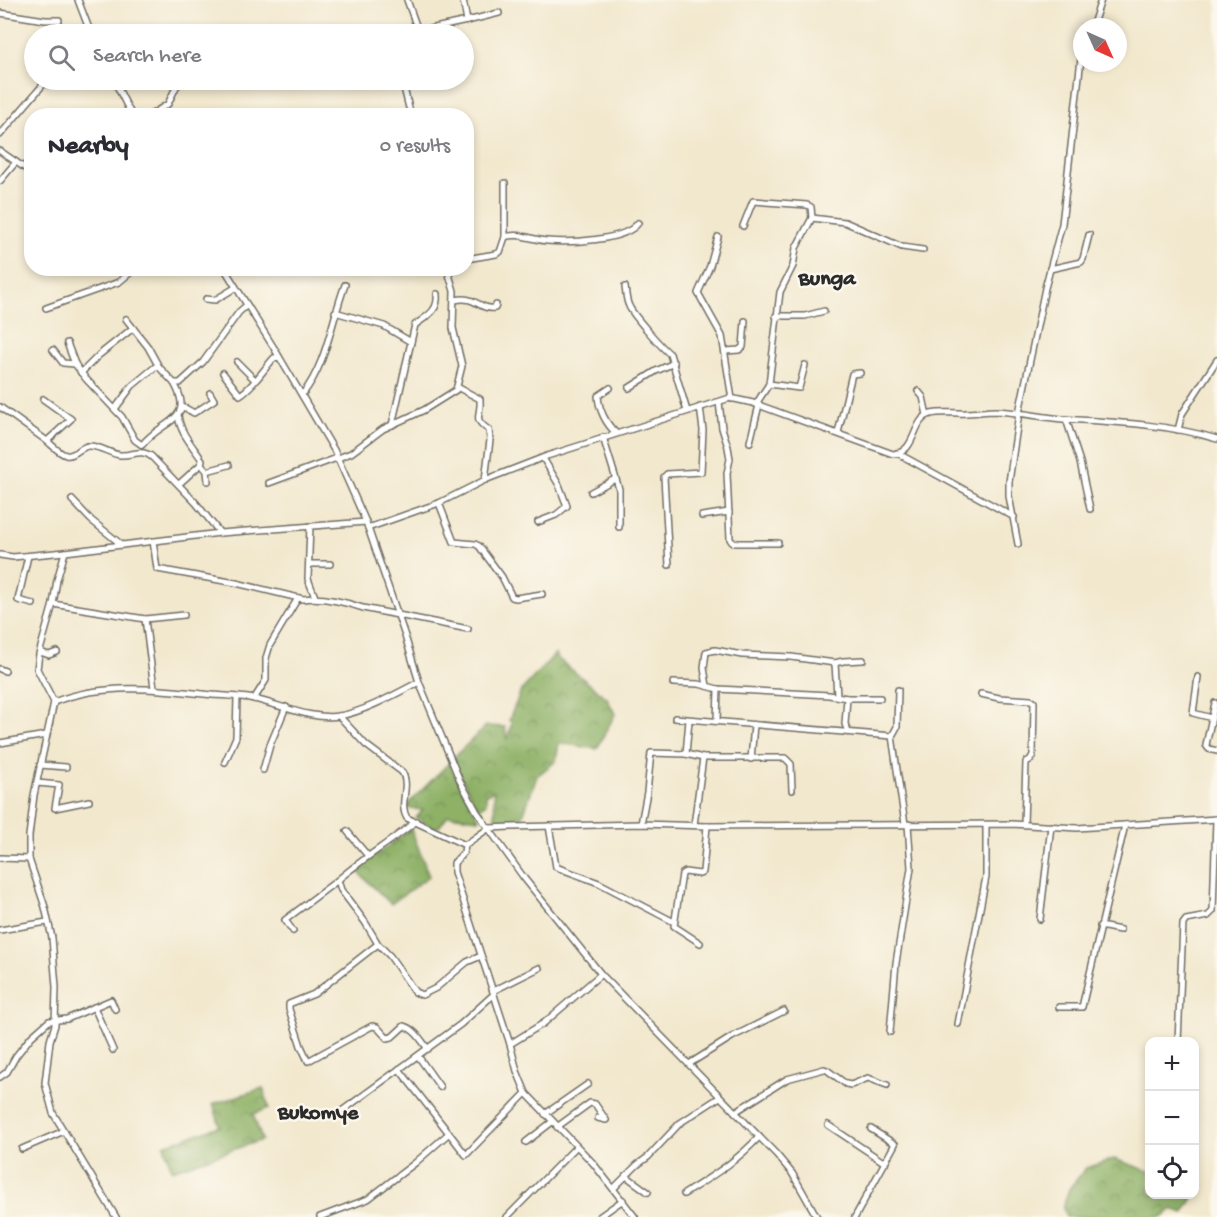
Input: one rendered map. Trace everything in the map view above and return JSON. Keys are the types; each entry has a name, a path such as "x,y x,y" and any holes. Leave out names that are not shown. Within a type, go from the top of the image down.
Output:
{"street":[{"path":"78,0 88,24"},
{"path":"407,0 416,24"},
{"path":"463,0 467,21"},
{"path":"1095,18 1101,0"},
{"path":"0,13 59,20"},
{"path":"453,24 499,13"},
{"path":"1018,544 1009,496 1009,482 1019,413 1063,216 1079,72"},
{"path":"0,135 38,90"},
{"path":"119,90 128,108"},
{"path":"162,108 168,104 175,90"},
{"path":"404,90 409,108"},
{"path":"0,151 24,168"},
{"path":"0,182 16,162"},
{"path":"474,259 500,252 505,237 505,183"},
{"path":"743,226 753,201 810,206 812,218 796,248 793,266 780,292 769,384 758,405 750,442"},
{"path":"812,218 845,222 902,247 923,250"},
{"path":"505,237 510,235 565,242 623,234 633,229 638,222"},
{"path":"1050,269 1081,262 1089,235"},
{"path":"718,237 710,267 698,292 719,329 726,351 732,399"},
{"path":"46,308 119,282 126,276"},
{"path":"228,276 302,394 338,458 367,525 419,682 460,782 524,878 602,974 792,1173 818,1217"},
{"path":"269,483 351,453 383,429 424,410 456,390 462,366 453,328 455,300 449,276"},
{"path":"302,394 317,373 345,285"},
{"path":"625,286 629,308 658,340 663,349 670,354 687,411"},
{"path":"206,299 215,300 235,288"},
{"path":"392,425 415,325 436,308 437,294"},
{"path":"455,300 472,299 487,309 495,308 496,305"},
{"path":"177,385 203,362 239,312 247,305"},
{"path":"776,316 805,316 824,310"},
{"path":"335,312 384,326 411,342"},
{"path":"126,319 148,347 159,367 177,385 183,404 179,412 183,431 202,460 201,464 207,471 208,481"},
{"path":"726,351 739,350 743,346 745,321"},
{"path":"81,373 99,355 134,328"},
{"path":"67,343 81,373 115,409 135,440 152,458"},
{"path":"53,350 63,363 75,364"},
{"path":"223,373 240,395 252,385 274,358 279,357"},
{"path":"1179,429 1182,414 1217,360"},
{"path":"237,362 255,380"},
{"path":"629,388 674,363"},
{"path":"769,384 797,389 806,365"},
{"path":"115,409 132,386 155,367 159,367"},
{"path":"838,434 852,374 860,373"},
{"path":"456,387 480,399 481,404 477,416 480,424 489,430 490,440 485,480"},
{"path":"610,388 598,396 598,400 602,414 616,433"},
{"path":"918,390 923,396 927,415"},
{"path":"142,445 185,408 194,413 214,400 210,393"},
{"path":"44,399 70,420 47,441"},
{"path":"0,562 2,556 28,556 220,533 310,526 367,525 439,503 485,480 543,458 616,433 732,399 758,405 888,452 897,453 1014,517"},
{"path":"718,402 730,459 727,473 730,539 732,542 778,543"},
{"path":"0,407 66,455 70,456 83,447 90,446 122,455 146,453 179,484 220,533"},
{"path":"669,565 664,477 667,474 701,472 704,430 700,407"},
{"path":"897,453 908,447 923,418 942,412 1019,413 1065,419 1119,421 1179,429 1217,439"},
{"path":"1065,419 1080,462 1090,509"},
{"path":"603,438 619,489 619,527"},
{"path":"538,522 556,515 567,506 559,485 543,458"},
{"path":"179,484 201,464"},
{"path":"207,471 229,465"},
{"path":"591,492 615,479"},
{"path":"72,500 122,545"},
{"path":"439,503 454,542 479,546 502,577 513,597 542,594"},
{"path":"702,516 729,512"},
{"path":"310,526 308,579 315,597"},
{"path":"153,541 157,570 236,583 298,598 315,597 348,603 468,629"},
{"path":"65,552 37,669 54,702 40,765 29,836 29,858 45,907 52,938 56,987 56,1020 47,1058 45,1083 54,1113 116,1217"},
{"path":"28,556 18,600 33,604"},
{"path":"309,564 330,564"},
{"path":"254,699 266,680 266,658 270,645 298,598"},
{"path":"53,604 145,618 184,615"},
{"path":"145,618 154,688"},
{"path":"707,686 704,668 706,652 715,650 742,655 791,657 835,663 843,660 863,660"},
{"path":"40,652 49,655 57,652"},
{"path":"835,663 837,696"},
{"path":"1198,677 1193,713 1212,718"},
{"path":"54,702 71,696 91,693 130,688 154,688 254,699 325,717 339,716 386,699 419,682"},
{"path":"673,683 847,698 880,698"},
{"path":"717,721 718,688"},
{"path":"890,1032 896,963 911,868 892,736 897,728 898,690"},
{"path":"981,694 1034,702 1034,755 1026,762 1024,825"},
{"path":"225,762 236,737 237,697"},
{"path":"847,698 845,724 848,732"},
{"path":"1215,703 1206,745 1209,749 1217,751"},
{"path":"263,770 270,745 286,707"},
{"path":"339,716 366,745 402,772 405,778 404,812 407,818 465,845"},
{"path":"675,718 892,736"},
{"path":"686,754 689,720"},
{"path":"751,759 754,725"},
{"path":"0,743 46,735"},
{"path":"641,824 651,753 686,754 703,758 785,758 789,760 792,790"},
{"path":"694,825 703,758"},
{"path":"40,765 66,767"},
{"path":"37,783 59,785 55,808 89,801"},
{"path":"632,1216 614,1188 526,1093 516,1071 510,1044 454,872 454,863 464,852 465,845 489,828 641,824 707,826 906,824 1077,828 1216,819 1213,911 1208,916 1186,920 1183,924 1178,1037"},
{"path":"293,931 285,920 359,862 393,841 416,821"},
{"path":"549,825 556,867 599,883 674,922"},
{"path":"958,1024 987,877 986,825"},
{"path":"1059,1007 1082,1007 1125,825"},
{"path":"700,943 675,929 674,922 682,874 703,872 707,826"},
{"path":"1040,919 1051,826"},
{"path":"347,831 369,856"},
{"path":"0,858 29,858"},
{"path":"338,880 340,890 415,992 422,995 436,988 467,962 481,956"},
{"path":"0,930 48,921"},
{"path":"1100,926 1120,930"},
{"path":"378,944 314,994 289,1004 305,1058 308,1061 314,1059 372,1026 377,1027 387,1038 392,1037 404,1026 409,1027 414,1030 428,1049"},
{"path":"339,1113 461,1024 494,993 539,968"},
{"path":"510,1044 544,1023 602,974"},
{"path":"0,1077 7,1072 31,1037 49,1021 67,1018 111,1000 115,1009"},
{"path":"94,1007 113,1050"},
{"path":"689,1064 732,1037 784,1011"},
{"path":"418,1056 440,1087"},
{"path":"399,1069 466,1155 526,1093"},
{"path":"735,1112 788,1079 824,1069 846,1084 851,1085 868,1078 887,1085"},
{"path":"545,1114 588,1084"},
{"path":"614,1188 684,1119 720,1097"},
{"path":"558,1127 590,1103 595,1104 606,1120 598,1118"},
{"path":"526,1142 552,1122"},
{"path":"828,1125 885,1163"},
{"path":"855,1217 895,1144 871,1130"},
{"path":"22,1149 64,1131"},
{"path":"320,1217 368,1199 448,1134"},
{"path":"684,1194 735,1161 759,1137"},
{"path":"507,1217 576,1147"},
{"path":"626,1176 648,1192"},
{"path":"599,1217 623,1200"}],"green space":[{"path":"555,654 607,698 615,714 597,749 559,743 556,761 537,776 521,821 495,820 494,791 486,794 486,803 478,809 452,759 486,726 505,727 507,740 512,723 509,720 521,691"},
{"path":"449,763 479,819 448,815 439,827 434,828 416,818 423,810 407,808 409,803"},
{"path":"411,829 429,876 391,904 356,870"},
{"path":"263,1088 269,1108 253,1114 262,1140 172,1170 164,1145 220,1126 213,1104"},
{"path":"1114,1159 1145,1170 1145,1199 1192,1199 1184,1213 1173,1209 1162,1217 1066,1217 1063,1208 1069,1189 1086,1168"}],"district":[{"name":"Bunga","path":"827,276"},
{"name":"Bukomye","path":"318,1110"}]}
